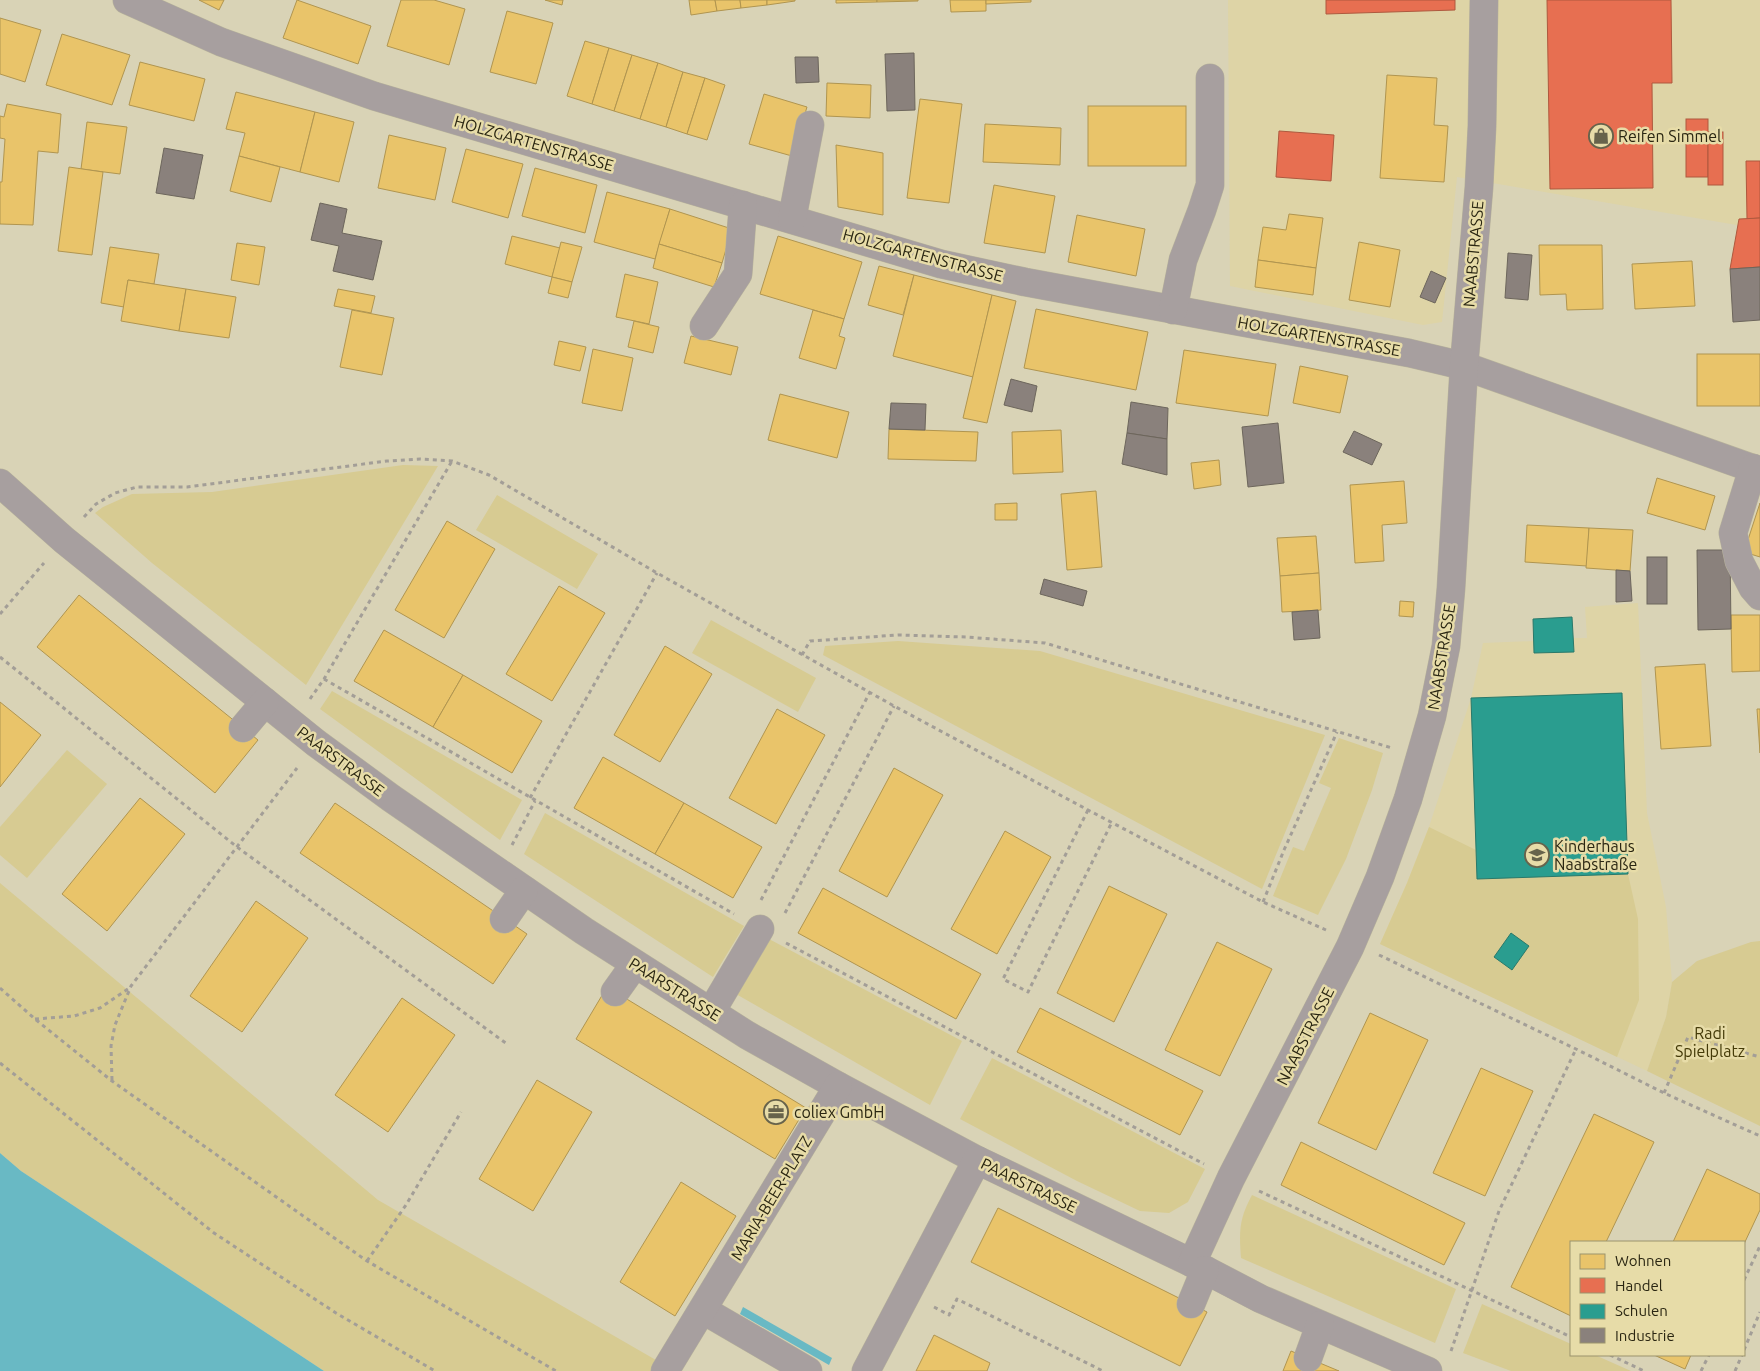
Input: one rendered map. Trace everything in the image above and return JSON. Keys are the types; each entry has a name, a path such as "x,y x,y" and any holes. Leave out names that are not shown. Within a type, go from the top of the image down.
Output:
{"street":[{"name":"HOLZGARTENSTRASSE","path":"128,0 221,42 374,96 940,264 1025,282 1409,353 1464,366 1756,469"},
{"name":"NAABSTRASSE","path":"1191,1304 1198,1267 1231,1178 1352,943 1380,876 1402,816 1432,716 1446,646 1464,366 1479,187 1484,0"},
{"path":"1173,310 1182,260 1210,185 1210,78"},
{"path":"792,219 810,126"},
{"path":"704,326 738,274 743,205"},
{"path":"1756,469 1733,533 1739,561 1753,588 1760,596"},
{"name":"PAARSTRASSE","path":"0,482 64,540 316,743 391,798 584,931 747,1035 977,1160 1261,1299 1428,1371"},
{"path":"243,728 265,702"},
{"path":"504,919 524,890"},
{"path":"711,1012 761,929"},
{"path":"616,992 635,964"},
{"name":"MARIA-BEER-PLATZ","path":"665,1371 838,1086"},
{"path":"866,1371 977,1160"},
{"path":"703,1310 808,1371"},
{"path":"1308,1358 1320,1325"}],"path":[{"path":"0,614 96,504 115,494 137,487 187,487 387,461 420,459 452,461 489,474 658,573 894,706 1264,902 1576,1049 1664,1093 1760,1136"},
{"path":"452,461 324,679 761,929 991,1053 1231,1178 1570,1337"},
{"path":"530,798 658,573"},
{"path":"802,655 810,641 898,635 1045,643 1421,757"},
{"path":"0,657 237,847 507,1044"},
{"path":"761,929 870,692"},
{"path":"761,929 894,706"},
{"path":"1264,902 1284,850 1337,732"},
{"path":"112,1081 112,1038 115,1025 131,986 316,743"},
{"path":"498,872 535,801"},
{"path":"1088,810 1003,979 1028,992 1112,822"},
{"path":"35,1018 74,1016 100,1008 131,986"},
{"path":"0,988 112,1081 367,1261 556,1371"},
{"path":"1664,1093 1688,1037 1760,1057"},
{"path":"1451,1353 1499,1211 1576,1049"},
{"path":"0,1063 214,1233 336,1313 435,1371"},
{"path":"367,1261 406,1206 460,1112"},
{"path":"1745,1278 1760,1246"},
{"path":"907,1293 949,1315 957,1299 1103,1371"},
{"path":"1745,1348 1760,1312"},
{"path":"1612,1356 1644,1371"},
{"path":"1701,1371 1708,1356"},
{"path":"1735,1371 1742,1356"}],"shaded area":[{"path":"1228,0 1760,0 1760,229 1457,177 1442,322 1423,325 1230,286"},
{"name":"Kinderhaus Naabstraße","path":"1638,603 1647,813 1666,907 1672,982 1666,1017 1647,1071 1380,944 1429,827 1471,698 1483,643 1534,641 1534,653 1573,652 1573,638 1587,638 1585,607"}],"green space":[{"path":"403,465 438,466 306,685 152,563 95,513 103,507 132,494 212,492"},
{"path":"497,495 598,554 577,589 476,530"},
{"path":"711,620 816,678 798,712 692,653"},
{"path":"898,641 1040,651 1325,735 1262,889 823,655 825,646"},
{"path":"332,691 522,800 500,840 320,709"},
{"path":"1339,738 1383,753 1372,790 1346,859 1318,915 1273,896 1293,847 1304,851 1331,788 1319,783"},
{"path":"67,750 107,784 27,878 0,855 0,827"},
{"path":"545,813 744,926 713,977 524,854"},
{"path":"1429,827 1476,850 1477,879 1628,874 1638,919 1639,1000 1617,1057 1380,944"},
{"path":"0,883 378,1200 675,1371 324,1371 21,1171 0,1153"},
{"path":"769,939 962,1041 930,1105 736,994"},
{"name":"Radi Spielplatz","path":"1760,941 1760,1126 1647,1071 1666,1017 1672,982 1697,961 1751,942"},
{"path":"992,1058 1205,1169 1188,1202 1169,1213 1140,1211 1077,1181 960,1119"},
{"path":"1252,1195 1456,1289 1435,1343 1241,1258 1242,1218"},
{"path":"1482,1304 1570,1344 1570,1356 1597,1356 1631,1371 1511,1371 1463,1353"}],"water":[{"path":"0,1153 21,1171 324,1371 0,1371"},
{"path":"743,1307 832,1358 829,1365 740,1314"}],"building: Wohnen":[{"path":"199,0 224,0 219,10"},
{"path":"297,0 371,26 358,64 283,38"},
{"path":"401,0 434,0 465,9 449,65 387,46"},
{"path":"545,0 563,0 562,5"},
{"path":"689,0 715,0 717,11 691,15"},
{"path":"715,0 740,0 741,8 717,11"},
{"path":"740,0 767,0 767,5 741,8"},
{"path":"767,0 795,0 795,1 767,5"},
{"path":"836,0 877,0 877,2 836,3"},
{"path":"877,0 918,0 918,1 877,2"},
{"path":"950,0 986,0 986,11 951,12"},
{"path":"986,0 1031,0 1031,2 986,4"},
{"path":"507,11 553,23 536,84 490,72"},
{"path":"0,18 41,30 25,82 0,74"},
{"path":"62,34 130,55 112,105 46,85"},
{"path":"585,41 609,48 592,104 567,96"},
{"path":"609,48 632,55 614,111 592,104"},
{"path":"632,55 658,63 640,119 614,111"},
{"path":"140,62 205,79 194,121 129,105"},
{"path":"658,63 683,72 666,127 640,119"},
{"path":"683,72 705,78 687,134 666,127"},
{"path":"1387,75 1437,78 1434,125 1448,126 1444,182 1380,178"},
{"path":"705,78 725,85 707,140 687,134"},
{"path":"827,83 871,85 870,118 826,116"},
{"path":"236,92 315,112 300,172 239,156 245,133 226,129"},
{"path":"764,94 807,107 792,156 749,144"},
{"path":"920,99 962,104 949,203 907,198"},
{"path":"7,104 61,114 58,153 38,151 33,225 0,224 0,182 2,182 5,139 0,138 0,116 4,117"},
{"path":"1088,106 1186,106 1186,166 1088,166"},
{"path":"315,112 354,122 339,182 300,172"},
{"path":"87,122 127,127 120,174 81,169"},
{"path":"985,124 1061,128 1060,165 983,162"},
{"path":"389,135 446,148 435,200 378,188"},
{"path":"836,145 883,153 883,215 838,207"},
{"path":"466,149 523,164 508,218 452,202"},
{"path":"239,156 280,167 271,202 230,191"},
{"path":"69,167 103,172 92,255 58,251"},
{"path":"535,168 597,185 585,233 522,216"},
{"path":"994,185 1055,196 1045,253 984,243"},
{"path":"607,192 670,209 655,259 594,242"},
{"path":"670,209 732,229 722,263 659,244"},
{"path":"1289,214 1323,218 1316,268 1258,260 1263,227 1286,230"},
{"path":"1077,215 1145,229 1136,276 1068,262"},
{"path":"512,236 560,248 552,277 505,264"},
{"path":"778,236 862,262 844,319 760,294"},
{"path":"561,242 582,247 572,282 552,277"},
{"path":"1359,242 1400,250 1390,307 1349,300"},
{"path":"237,243 265,247 259,285 231,280"},
{"path":"659,244 722,263 714,287 653,268"},
{"path":"1539,245 1602,245 1603,309 1567,310 1566,294 1540,295"},
{"path":"110,247 159,254 154,284 128,280 124,307 101,303"},
{"path":"1258,260 1316,268 1313,295 1255,287"},
{"path":"1692,261 1695,306 1635,309 1632,264"},
{"path":"879,266 914,275 903,315 868,305"},
{"path":"625,274 658,282 649,324 616,317"},
{"path":"914,275 992,295 973,377 893,356"},
{"path":"552,277 572,282 568,298 548,293"},
{"path":"128,280 186,289 179,331 121,321"},
{"path":"186,289 236,297 229,338 179,331"},
{"path":"338,289 375,296 371,313 334,306"},
{"path":"992,295 1016,301 987,423 963,418"},
{"path":"1036,309 1148,332 1136,390 1024,368"},
{"path":"352,310 394,318 382,375 340,367"},
{"path":"813,310 844,319 839,336 845,338 836,369 799,358"},
{"path":"634,321 659,327 653,353 628,347"},
{"path":"691,336 738,347 731,375 684,363"},
{"path":"559,341 586,347 580,371 554,365"},
{"path":"593,349 633,358 622,411 582,403"},
{"path":"1184,350 1276,364 1268,416 1176,403"},
{"path":"1697,354 1760,354 1760,406 1697,406"},
{"path":"1300,366 1348,376 1340,413 1293,403"},
{"path":"780,394 849,412 837,458 768,440"},
{"path":"889,429 978,432 976,461 888,459"},
{"path":"1061,430 1063,472 1013,474 1012,432"},
{"path":"1219,460 1221,485 1194,489 1191,463"},
{"path":"1657,478 1715,496 1705,530 1647,513"},
{"path":"1404,481 1407,523 1382,525 1384,561 1355,563 1350,485"},
{"path":"1096,491 1102,567 1067,570 1061,494"},
{"path":"1017,503 1017,520 995,520 995,504"},
{"path":"1760,503 1760,557 1744,552"},
{"path":"447,521 495,549 444,638 395,610"},
{"path":"1527,525 1589,528 1587,566 1525,562"},
{"path":"1589,528 1633,530 1630,571 1586,568"},
{"path":"1316,536 1319,573 1280,576 1277,538"},
{"path":"1319,573 1321,610 1282,612 1280,576"},
{"path":"559,586 605,613 552,701 506,674"},
{"path":"79,595 258,740 215,793 37,647"},
{"path":"1400,601 1414,602 1413,617 1399,616"},
{"path":"1731,615 1760,615 1760,671 1732,672"},
{"path":"384,630 463,675 433,727 354,681"},
{"path":"665,646 712,674 660,762 614,735"},
{"path":"1705,664 1711,746 1661,749 1655,667"},
{"path":"463,675 542,721 512,773 433,727"},
{"path":"0,702 41,735 0,787"},
{"path":"777,709 825,735 776,824 729,798"},
{"path":"1757,709 1760,709 1760,753"},
{"path":"603,757 684,803 655,854 574,808"},
{"path":"894,768 943,795 887,897 839,871"},
{"path":"140,798 185,834 107,931 62,894"},
{"path":"335,803 527,934 493,984 300,853"},
{"path":"684,803 762,847 733,898 655,854"},
{"path":"1005,831 1051,857 997,954 951,929"},
{"path":"1109,886 1167,914 1114,1022 1057,993"},
{"path":"823,888 981,974 956,1019 798,933"},
{"path":"256,901 308,938 242,1032 190,996"},
{"path":"1217,942 1272,969 1220,1076 1165,1050"},
{"path":"607,987 806,1108 775,1159 576,1039"},
{"path":"402,998 455,1035 388,1132 335,1095"},
{"path":"1040,1008 1203,1091 1180,1135 1017,1052"},
{"path":"1370,1013 1428,1040 1376,1150 1318,1123"},
{"path":"1481,1068 1533,1091 1485,1196 1433,1173"},
{"path":"537,1080 592,1112 533,1211 479,1179"},
{"path":"1594,1114 1654,1142 1606,1241 1570,1241 1570,1316 1511,1287"},
{"path":"1301,1142 1465,1223 1444,1265 1281,1185"},
{"path":"1707,1169 1760,1194 1760,1210 1745,1242 1673,1241"},
{"path":"681,1182 736,1216 675,1316 620,1282"},
{"path":"998,1208 1207,1312 1180,1366 971,1262"},
{"path":"934,1335 990,1363 987,1371 916,1371"},
{"path":"1291,1351 1339,1371 1283,1371"},
{"path":"1656,1356 1691,1356 1685,1369"}],"building: Handel":[{"path":"1326,0 1455,0 1455,10 1326,14"},
{"name":"Reifen Simmel","path":"1547,0 1671,0 1672,83 1652,83 1653,188 1550,189"},
{"path":"1686,119 1708,119 1708,177 1686,177"},
{"path":"1279,131 1334,135 1331,181 1276,177"},
{"path":"1708,132 1723,132 1723,185 1708,185"},
{"path":"1746,161 1760,161 1760,218 1747,219"},
{"path":"1760,218 1760,267 1730,269 1739,219"}],"building: Schulen":[{"path":"1572,617 1574,652 1534,653 1533,619"},
{"path":"1622,693 1628,874 1477,879 1471,698"},
{"path":"1511,933 1529,946 1512,970 1494,957"}],"building: Industrie":[{"path":"914,53 915,110 887,111 885,54"},
{"path":"795,57 818,57 819,82 796,83"},
{"path":"164,148 203,155 194,199 156,193"},
{"path":"320,203 347,209 342,233 382,241 373,280 333,271 339,246 311,240"},
{"path":"1508,253 1532,255 1528,300 1505,298"},
{"path":"1760,267 1760,320 1733,322 1730,269"},
{"path":"1431,271 1446,278 1435,303 1420,297"},
{"path":"1011,379 1037,386 1032,412 1004,405"},
{"path":"1131,402 1168,408 1167,439 1127,433"},
{"path":"891,403 926,404 925,430 889,429"},
{"path":"1278,423 1284,483 1248,487 1242,427"},
{"path":"1354,431 1382,444 1372,465 1343,452"},
{"path":"1127,433 1167,439 1167,475 1122,464"},
{"path":"1697,550 1730,550 1731,629 1698,630"},
{"path":"1647,557 1667,557 1667,604 1647,604"},
{"path":"1616,570 1630,571 1632,601 1616,602"},
{"path":"1044,579 1087,591 1083,606 1040,594"},
{"path":"1318,610 1320,638 1294,640 1292,612"}],"place":[{"name":"Reifen Simmel","path":"1601,136"},
{"name":"Kinderhaus Naabstraße","path":"1537,855"},
{"name":"coliex GmbH","path":"776,1112"}]}
